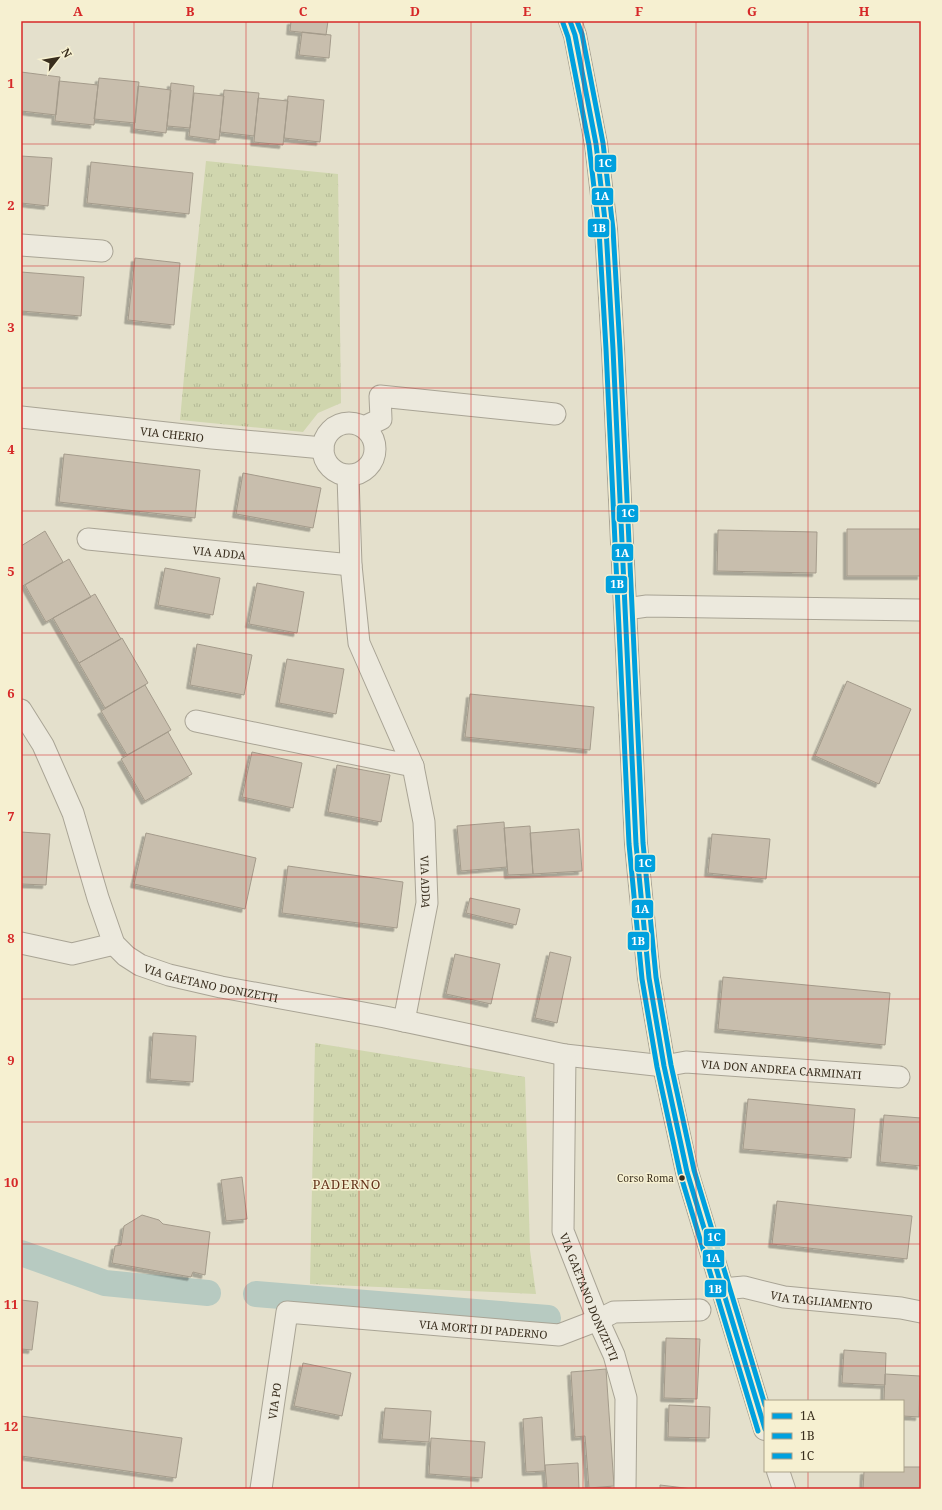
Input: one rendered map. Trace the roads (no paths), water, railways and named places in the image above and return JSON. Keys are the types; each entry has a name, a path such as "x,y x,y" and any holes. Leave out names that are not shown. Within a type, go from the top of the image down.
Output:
{"street":[{"path":"570,21 596,144 606,229 614,349 636,844 649,978 664,1066 686,1172 764,1426"},
{"path":"21,245 102,251"},
{"path":"364,427 381,418 380,396 555,414"},
{"name":"VIA CHERIO","path":"21,417 212,438 323,448"},
{"path":"350,423 364,427 373,437 376,450 371,464 362,473 348,476 335,472 326,462 323,448 327,435 337,425 350,423"},
{"name":"VIA ADDA","path":"348,476 351,565 360,643 413,766 424,822 427,903 404,1021"},
{"name":"VIA ADDA","path":"88,539 351,565"},
{"path":"626,609 648,606 921,610"},
{"name":"VIA GAETANO DONIZETTI","path":"21,710 43,745 73,813 98,898 114,944 126,956 140,966 169,975 221,987 404,1021 565,1055 664,1066"},
{"path":"196,721 413,766"},
{"path":"21,943 72,954 114,944"},
{"name":"VIA GAETANO DONIZETTI","path":"565,1055 563,1231 598,1320 614,1355 626,1398 625,1489"},
{"name":"VIA DON ANDREA CARMINATI","path":"664,1066 686,1062 899,1077"},
{"name":"VIA TAGLIAMENTO","path":"722,1289 744,1287 784,1297 900,1308 921,1312"},
{"name":"VIA MORTI DI PADERNO","path":"287,1312 558,1335 598,1320 614,1312 700,1310"},
{"name":"VIA PO","path":"261,1489 287,1312"},
{"path":"778,1472 784,1489"}],"waterway":[{"path":"21,1253 105,1283 208,1293"},
{"path":"256,1294 548,1318"}],"place":[{"name":"Corso Roma","path":"682,1178"}],"district":[{"name":"PADERNO","path":"347,1184"}]}
